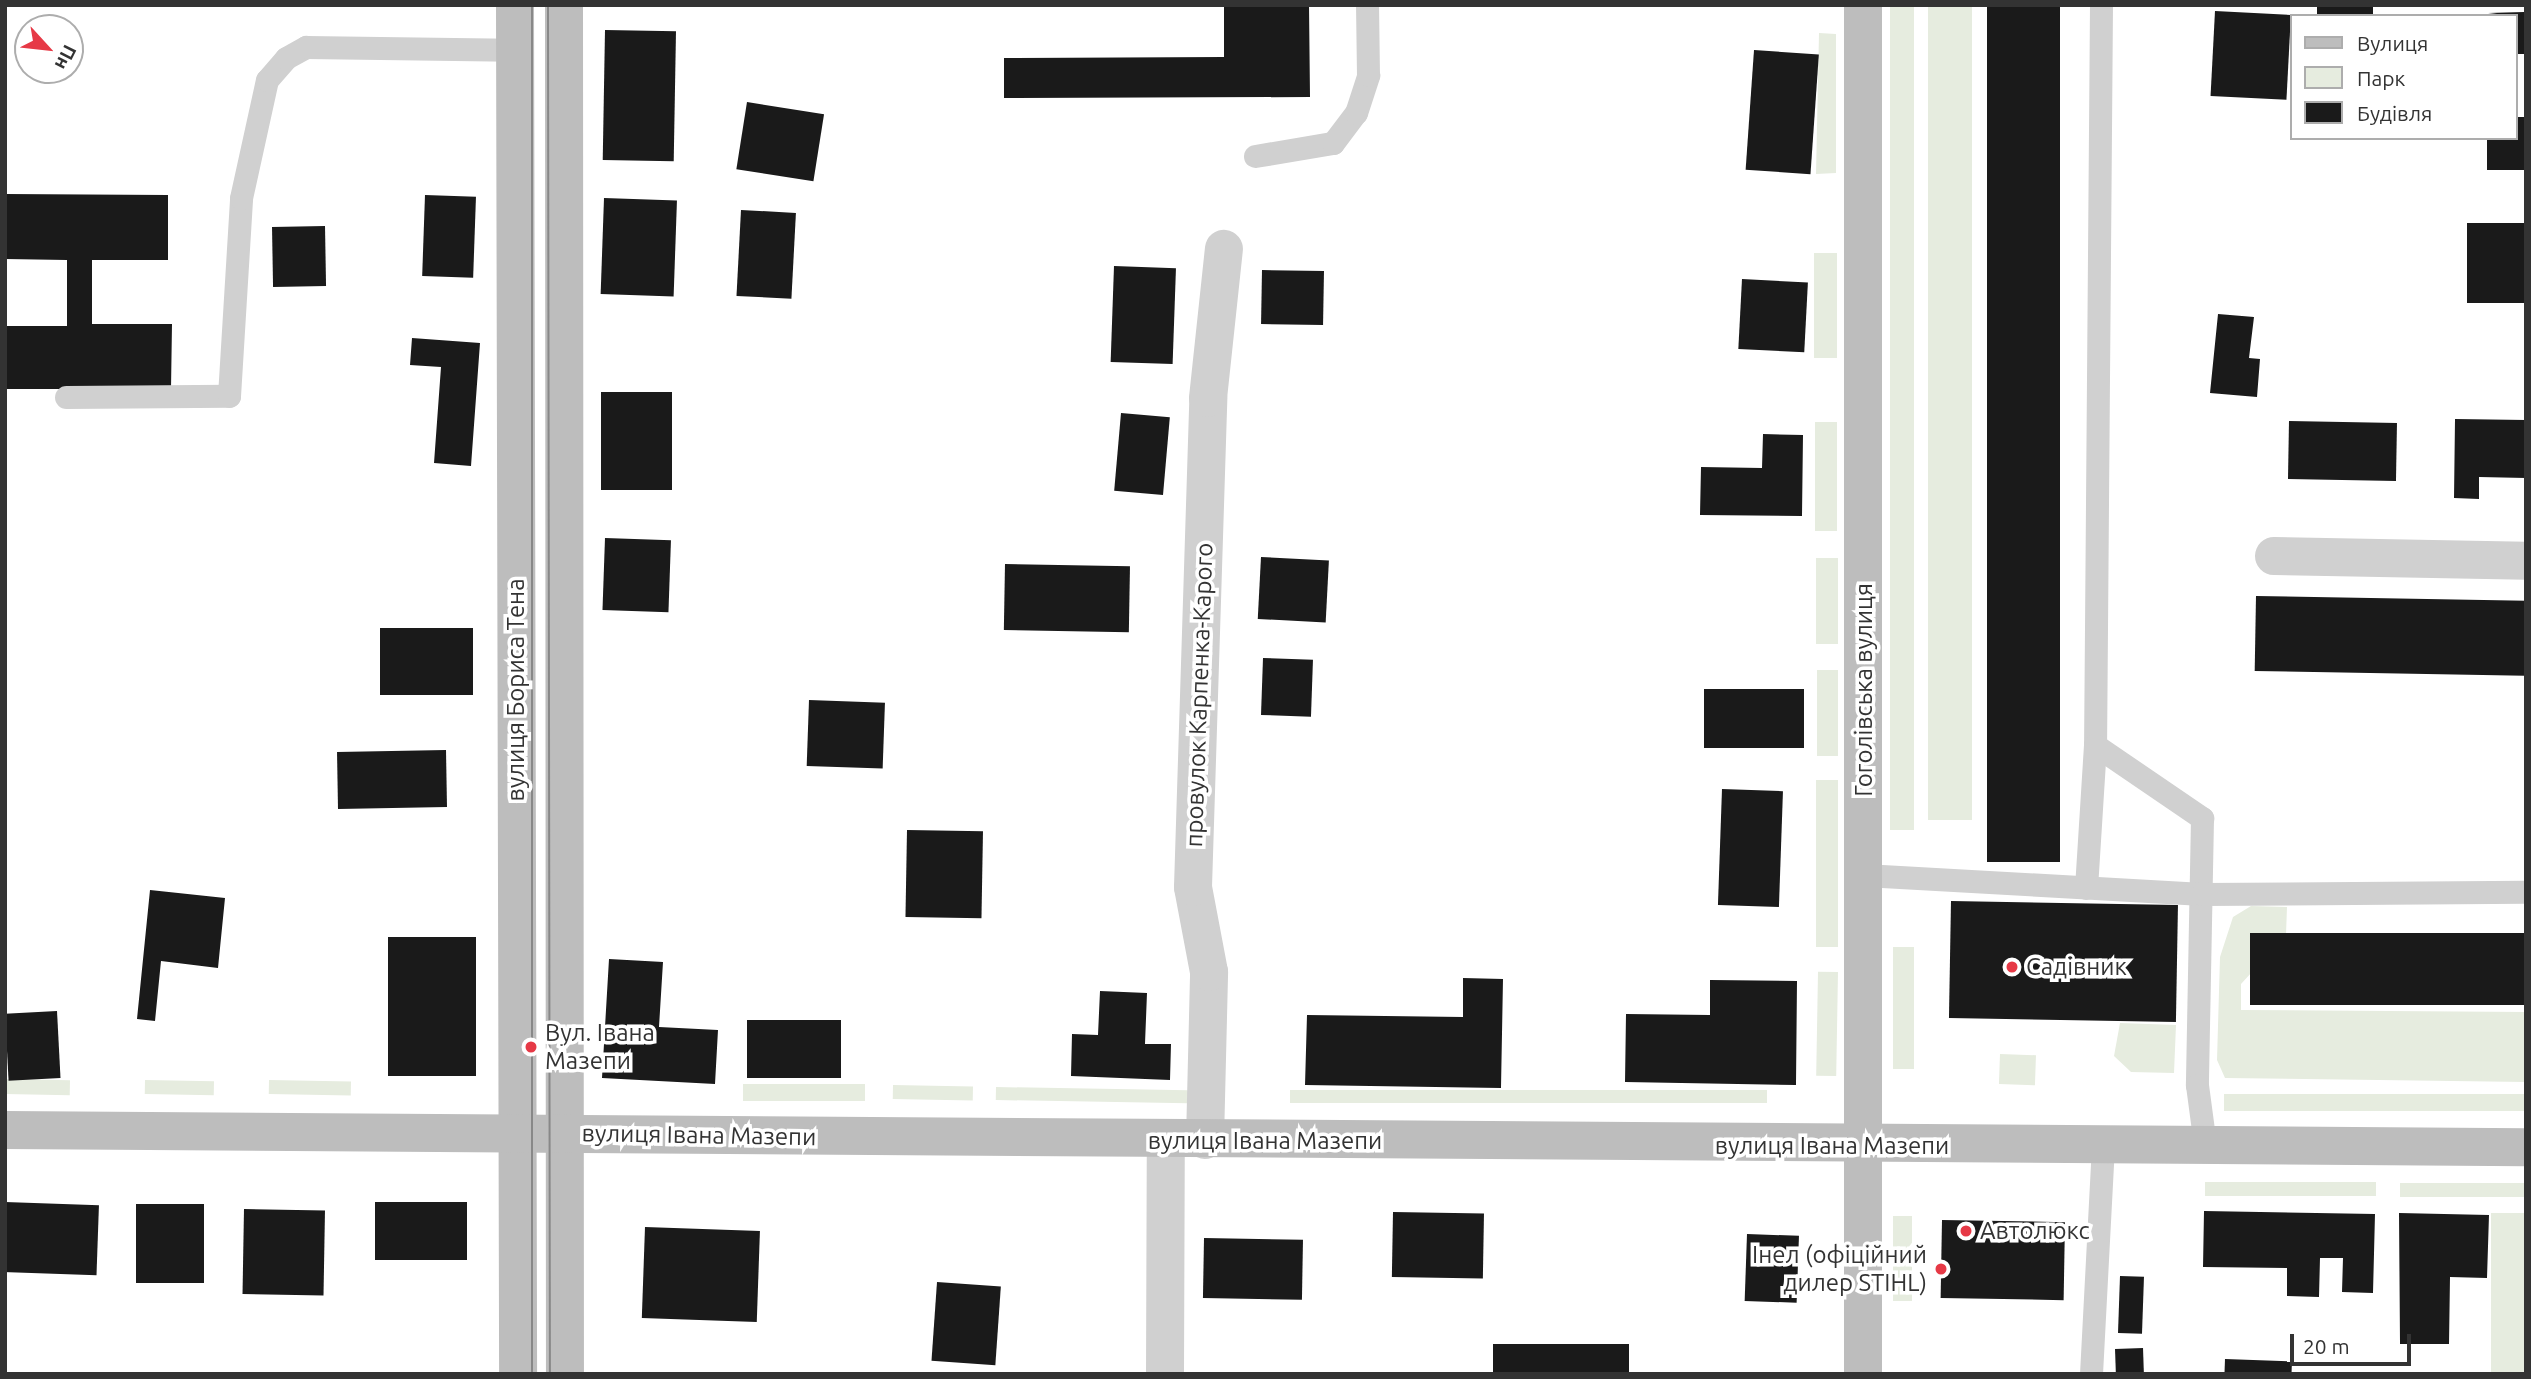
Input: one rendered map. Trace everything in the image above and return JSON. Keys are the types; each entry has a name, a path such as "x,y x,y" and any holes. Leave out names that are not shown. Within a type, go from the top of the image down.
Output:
{"street":[{"name":"вулиця Бориса Тена","path":"516,5 518,1374"},
{"name":"вулиця Бориса Тена","path":"564,5 565,1374"},
{"name":"Гоголівська вулиця","path":"1863,5 1863,1374"},
{"name":"провулок Карпенка-Карого","path":"1205,1140 1209,972 1193,887 1208,398 1224,249"},
{"path":"2274,556 2526,561"},
{"name":"вулиця Івана Мазепи","path":"5,1130 564,1133 1863,1147 2526,1147"},
{"path":"1165,1374 1166,1140"}],"lane":[{"path":"1255,156 1333,143 1341,133 1368,75 1367,5"},
{"path":"2086,888 2095,746 2101,5"},
{"path":"66,397 229,396 241,198 267,80 286,58 306,47 515,51"},
{"path":"2095,746 2202,818 2197,1085 2205,1145"},
{"path":"1864,875 2202,894 2526,892"},
{"path":"2091,1374 2103,1146"}],"green space":[{"path":"1890,5 1914,5 1914,830 1890,830"},
{"path":"1928,5 1972,5 1972,820 1928,820"},
{"path":"1819,33 1836,34 1836,173 1816,174"},
{"path":"1814,253 1837,253 1837,358 1814,358"},
{"path":"1815,422 1837,422 1837,531 1815,531"},
{"path":"1816,558 1838,558 1838,644 1816,644"},
{"path":"1817,670 1838,670 1838,756 1817,756"},
{"path":"1816,780 1838,780 1838,947 1816,947"},
{"path":"2251,906 2287,907 2286,935 2241,984 2241,1010 2526,1012 2526,1082 2225,1078 2217,1060 2220,957 2233,917"},
{"path":"1893,947 1914,947 1914,1069 1893,1069"},
{"path":"1818,972 1838,972 1836,1076 1816,1076"},
{"path":"2120,1023 2176,1025 2174,1073 2131,1072 2114,1056"},
{"path":"2000,1054 2036,1055 2035,1085 1999,1084"},
{"path":"5,1079 70,1080 70,1095 5,1094"},
{"path":"145,1080 214,1081 214,1095 145,1094"},
{"path":"269,1080 351,1081 351,1095 269,1094"},
{"path":"743,1084 865,1084 865,1101 743,1101"},
{"path":"893,1085 973,1086 973,1100 893,1099"},
{"path":"996,1087 1188,1090 1188,1103 996,1100"},
{"path":"1290,1090 1767,1090 1767,1103 1290,1103"},
{"path":"2224,1094 2526,1094 2526,1111 2224,1111"},
{"path":"2205,1182 2376,1182 2376,1196 2205,1196"},
{"path":"2400,1183 2526,1183 2526,1197 2400,1197"},
{"path":"2491,1213 2526,1213 2526,1374 2491,1374"},
{"path":"1893,1216 1912,1216 1912,1301 1893,1301"}],"building":[{"path":"1224,5 1309,5 1310,97 1004,98 1004,58 1224,57"},
{"path":"1987,5 2060,5 2060,862 1987,862"},
{"path":"2317,5 2373,5 2373,14 2317,14"},
{"path":"2215,11 2290,15 2286,100 2211,96"},
{"path":"2524,12 2524,54 2517,54 2517,14 2488,13"},
{"path":"605,30 676,31 674,161 603,160"},
{"path":"1754,50 1819,55 1810,174 1746,170"},
{"path":"747,102 824,114 813,181 736,169"},
{"path":"2517,117 2526,117 2526,170 2487,170 2487,140 2517,140"},
{"path":"5,194 168,195 168,260 92,260 92,324 172,324 171,389 5,389 5,326 67,326 67,260 5,259"},
{"path":"425,195 476,197 473,278 422,276"},
{"path":"604,198 677,201 674,296 601,294"},
{"path":"741,210 796,213 791,299 736,296"},
{"path":"2467,223 2526,223 2526,303 2467,303"},
{"path":"325,226 326,286 273,287 272,227"},
{"path":"1114,266 1176,268 1173,364 1111,362"},
{"path":"1262,270 1324,271 1323,325 1261,324"},
{"path":"1742,279 1808,282 1804,352 1738,349"},
{"path":"2218,314 2254,317 2249,358 2260,359 2257,397 2210,393"},
{"path":"412,338 480,343 471,466 434,463 441,367 410,365"},
{"path":"601,392 672,392 672,490 601,490"},
{"path":"1121,413 1170,417 1163,495 1114,491"},
{"path":"2455,419 2526,420 2526,478 2479,477 2479,499 2454,498"},
{"path":"2289,421 2397,423 2396,481 2288,479"},
{"path":"1763,434 1803,435 1802,516 1700,515 1701,467 1762,468"},
{"path":"605,538 671,540 668,612 602,610"},
{"path":"1261,557 1329,561 1326,622 1258,619"},
{"path":"1005,564 1130,566 1129,632 1004,630"},
{"path":"2256,596 2526,601 2525,676 2255,671"},
{"path":"380,628 473,628 473,695 380,695"},
{"path":"1263,658 1313,660 1311,717 1261,715"},
{"path":"1704,689 1804,689 1804,748 1704,748"},
{"path":"809,700 885,703 883,769 807,766"},
{"path":"446,750 447,807 338,809 337,752"},
{"path":"1722,789 1783,791 1779,907 1718,905"},
{"path":"907,830 983,831 981,918 905,917"},
{"path":"150,890 225,898 218,968 161,961 155,1021 137,1019"},
{"path":"1951,901 2178,905 2176,1022 1949,1018"},
{"path":"2250,933 2526,933 2526,1005 2250,1005"},
{"path":"388,937 476,937 476,1076 388,1076"},
{"path":"609,959 663,962 659,1027 718,1030 715,1084 602,1078"},
{"path":"1463,978 1503,979 1501,1088 1305,1085 1307,1015 1463,1017"},
{"path":"1710,980 1797,981 1796,1085 1625,1082 1626,1014 1710,1015"},
{"path":"1100,991 1147,993 1145,1044 1171,1044 1170,1080 1071,1076 1072,1034 1098,1035"},
{"path":"57,1011 61,1078 9,1081 5,1014"},
{"path":"747,1020 841,1020 841,1078 747,1078"},
{"path":"5,1202 99,1205 96,1275 5,1272"},
{"path":"375,1202 467,1202 467,1260 375,1260"},
{"path":"136,1204 204,1204 204,1283 136,1283"},
{"path":"244,1209 325,1210 324,1295 243,1294"},
{"path":"2204,1211 2375,1214 2373,1293 2342,1292 2343,1258 2320,1258 2319,1297 2287,1296 2287,1268 2203,1267"},
{"path":"1393,1212 1484,1214 1483,1279 1392,1277"},
{"path":"2399,1213 2489,1215 2487,1278 2450,1277 2449,1344 2400,1344"},
{"path":"1942,1220 2065,1222 2064,1300 1941,1298"},
{"path":"645,1227 760,1231 757,1322 642,1318"},
{"path":"1747,1234 1799,1236 1797,1303 1745,1301"},
{"path":"1204,1238 1303,1240 1302,1300 1203,1298"},
{"path":"2120,1276 2144,1277 2142,1334 2118,1333"},
{"path":"937,1282 1001,1286 995,1365 931,1361"},
{"path":"1493,1344 1629,1344 1629,1374 1493,1374"},
{"path":"2143,1348 2144,1372 2116,1373 2115,1349"},
{"path":"2225,1359 2292,1361 2292,1374 2224,1374"}],"tram line":[{"path":"532,5 532,1374"},
{"path":"548,5 550,1374"}],"place":[{"name":"Садівник","path":"2012,967"},
{"name":"Вул. Івана Мазепи","path":"531,1047"},
{"name":"Автолюкс","path":"1966,1231"},
{"name":"Інел (офіційний дилер STIHL)","path":"1941,1269"}]}
